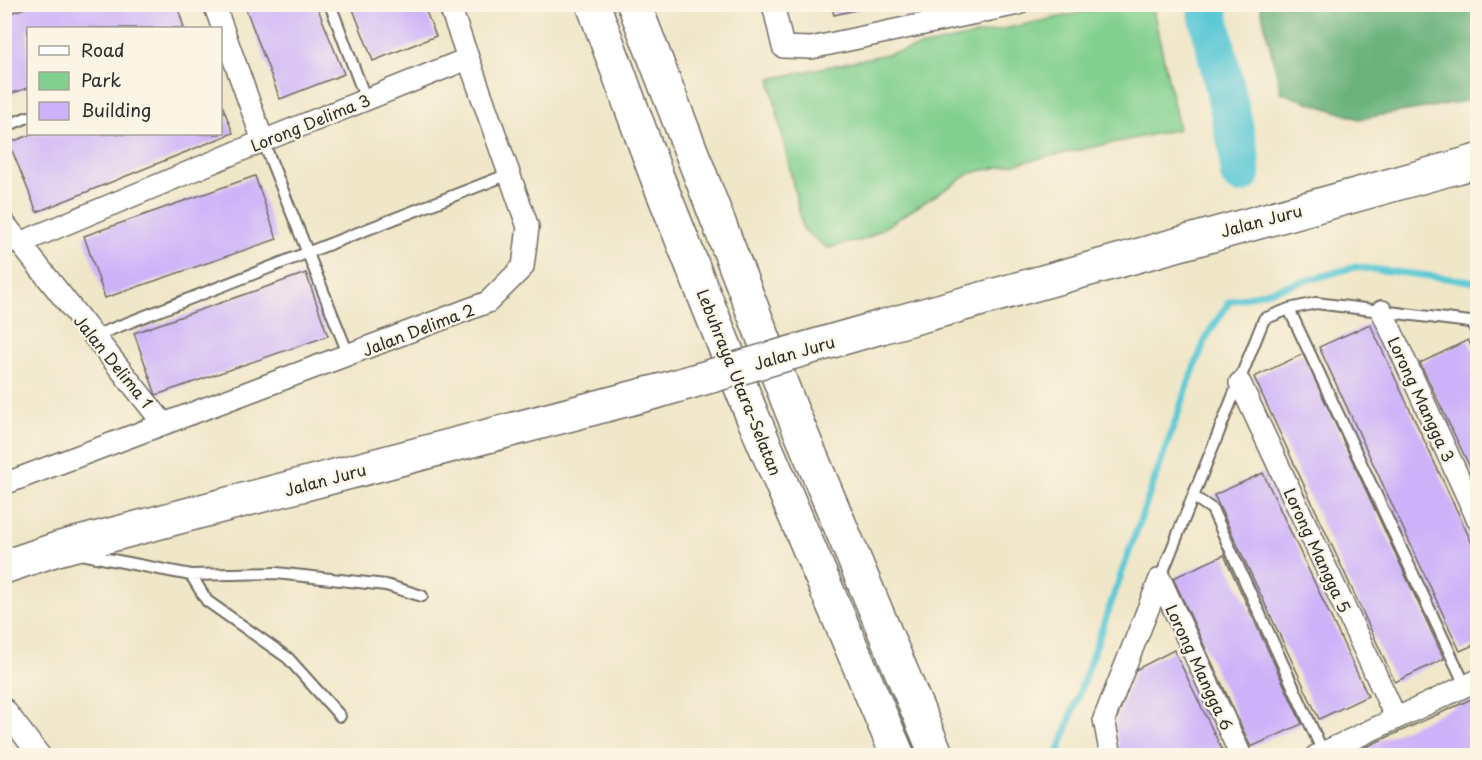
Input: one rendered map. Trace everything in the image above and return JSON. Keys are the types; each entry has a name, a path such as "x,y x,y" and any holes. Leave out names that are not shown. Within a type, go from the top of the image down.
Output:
{"main road":[{"name":"Lebuhraya Utara–Selatan","path":"593,4 657,177 752,415 898,756"},
{"path":"634,4 791,409 937,756"},
{"name":"Jalan Juru","path":"4,567 57,549 659,391 1478,161"}],"street":[{"path":"214,4 220,27"},
{"name":"Jalan Delima 2","path":"163,423 350,356 488,302 523,267 528,227 449,4"},
{"path":"773,4 783,47 811,48 1018,4"},
{"path":"223,37 263,141"},
{"name":"Lorong Delima 3","path":"20,243 263,141 467,59"},
{"name":"Jalan Delima 1","path":"4,223 163,423 4,484"},
{"name":"Lorong Mangga 3","path":"1382,311 1478,520"},
{"name":"Lorong Mangga 5","path":"1240,382 1396,718"},
{"path":"1111,756 1104,719 1160,579"},
{"name":"Lorong Mangga 6","path":"1160,579 1240,756"},
{"path":"1319,754 1471,682"},
{"path":"4,709 40,756"}],"lane":[{"path":"330,4 366,100"},
{"path":"4,127 27,117"},
{"path":"263,141 350,356"},
{"path":"94,336 509,174"},
{"path":"1160,579 1264,319 1289,309 1316,303 1475,323 1478,335"},
{"path":"1289,309 1471,682"},
{"path":"1194,497 1212,509 1319,754"},
{"path":"57,549 191,575 276,573 386,585 422,596"},
{"path":"191,575 207,601 288,658 340,716"}],"green space":[{"path":"1116,5 1152,5 1179,129 971,173 866,239 827,248 803,229 770,79"},
{"path":"1260,5 1477,5 1477,99 1359,119 1281,93"}],"building":[{"path":"37,4 177,4 184,27 27,27 27,88 4,96 4,15"},
{"path":"244,4 316,4 344,74 280,99"},
{"path":"351,4 423,4 436,36 373,61"},
{"path":"831,4 877,4 877,5 834,15"},
{"path":"222,105 233,133 37,212 9,143 29,135 222,135"},
{"path":"255,176 277,239 105,298 84,236"},
{"path":"306,273 328,336 156,395 134,333"},
{"path":"1370,324 1478,556 1478,643 1460,651 1319,347"},
{"path":"1468,340 1478,360 1478,484 1420,363"},
{"path":"1303,354 1444,659 1395,682 1254,377"},
{"path":"1263,473 1368,696 1319,719 1214,495"},
{"path":"1224,555 1302,724 1251,747 1173,578"},
{"path":"1174,650 1225,756 1120,756 1115,723 1135,670"},
{"path":"1478,696 1478,753 1346,756"}],"waterway":[{"path":"1206,4 1239,152 1240,174"},
{"path":"1057,756 1194,368 1207,336 1229,302 1355,267 1478,282"}]}
